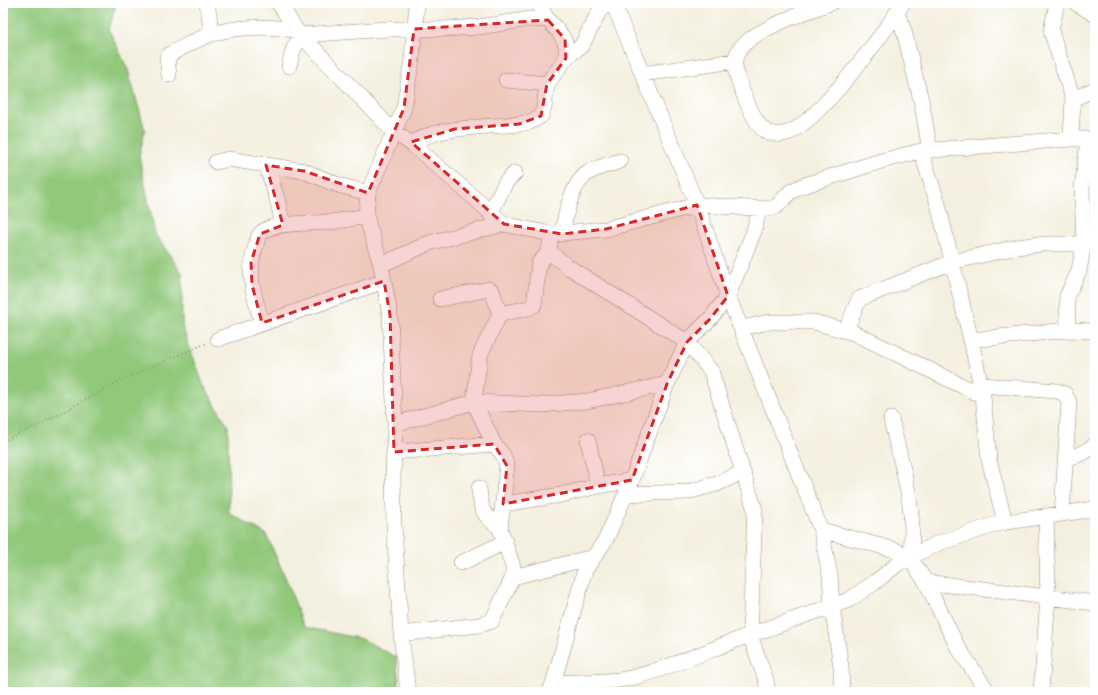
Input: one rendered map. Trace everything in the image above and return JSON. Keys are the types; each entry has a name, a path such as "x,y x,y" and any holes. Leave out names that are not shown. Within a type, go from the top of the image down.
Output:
{"street":[{"path":"207,3 212,34"},
{"path":"279,3 299,32 394,132 412,144 490,214 504,224 556,234 606,229 697,205 759,210 770,209 777,206 790,192 802,186 881,161 925,151 1071,139 1092,140 1082,189 1090,241 1068,296 1068,330"},
{"path":"408,692 401,634 394,526 395,424 390,315 381,266 366,216 368,193 404,108 412,59 417,3"},
{"path":"538,3 548,20 564,39 568,49 566,58"},
{"path":"412,144 425,136 455,130 530,122 541,116 544,108 547,84 566,58 582,45 600,10 608,3"},
{"path":"613,3 697,205 728,296 821,530 830,575 832,606 841,667 842,692"},
{"path":"830,3 780,23 761,33 743,45 734,61 742,93 762,129 774,134 788,133 819,110 900,8"},
{"path":"1057,3 1051,31 1073,99 1071,139"},
{"path":"1076,3 1095,15"},
{"path":"900,8 904,31 922,100 925,151 982,390 989,460 1005,522"},
{"path":"169,75 167,58 170,54 212,34 242,29 284,28 299,32 414,29 479,27 530,20 548,20"},
{"path":"289,66 299,32"},
{"path":"642,74 734,61"},
{"path":"506,80 547,84"},
{"path":"1073,99 1095,89"},
{"path":"216,162 229,159 304,171 338,185 368,193"},
{"path":"500,314 529,308 534,305 539,263 549,252 574,190 587,173 620,161"},
{"path":"266,165 278,198 283,225"},
{"path":"490,214 506,182 515,173"},
{"path":"759,210 754,231 728,296 710,319 687,342 667,384 632,480 606,539 585,570 551,688 634,677 702,655 721,645 849,600 874,583 899,563 936,544 1005,522 1095,509"},
{"path":"262,323 252,285 251,262 260,234 267,229 283,225 330,222 366,216"},
{"path":"381,266 415,248 429,243 504,224"},
{"path":"846,330 858,299 952,262 1017,247 1090,241"},
{"path":"549,252 570,268 687,342 711,371 755,510 750,635 766,680 767,691"},
{"path":"218,338 384,281"},
{"path":"401,634 480,625 492,621 513,577 513,567 503,535 503,504 507,466 503,455 494,444 474,402 480,355 500,314 492,291 489,289 440,299"},
{"path":"741,328 770,322 814,322 846,330 982,390 1057,391 1066,394 1069,402 1062,514"},
{"path":"971,340 1068,330 1095,332"},
{"path":"395,424 474,402 541,404 587,401 667,384"},
{"path":"891,419 908,498 912,539 910,558"},
{"path":"588,440 598,486"},
{"path":"394,452 494,444"},
{"path":"1066,459 1083,453 1095,445"},
{"path":"626,494 687,492 717,484 743,472"},
{"path":"503,504 561,495 632,480"},
{"path":"480,488 482,510 485,517 503,535"},
{"path":"1042,692 1048,597 1046,516"},
{"path":"821,530 895,550 910,558 926,582 957,646 988,692"},
{"path":"461,563 503,535"},
{"path":"513,577 593,557"},
{"path":"926,582 1095,603"}],"path":[{"path":"3,441 41,424 121,380 218,338"}],"highlighted area":[{"path":"548,20 565,39 566,58 547,84 541,116 519,124 455,129 411,142 504,224 562,234 606,229 697,205 728,296 710,319 687,342 667,384 632,480 503,504 507,466 494,444 394,452 390,315 384,281 262,323 252,285 251,262 260,234 283,225 266,165 304,171 368,193 404,108 414,29"}],"green space":[{"path":"3,3 116,3 109,30 128,70 145,130 139,156 155,234 182,273 182,326 203,384 228,426 229,513 266,534 286,579 304,627 362,639 396,657 400,692 3,692"}]}
